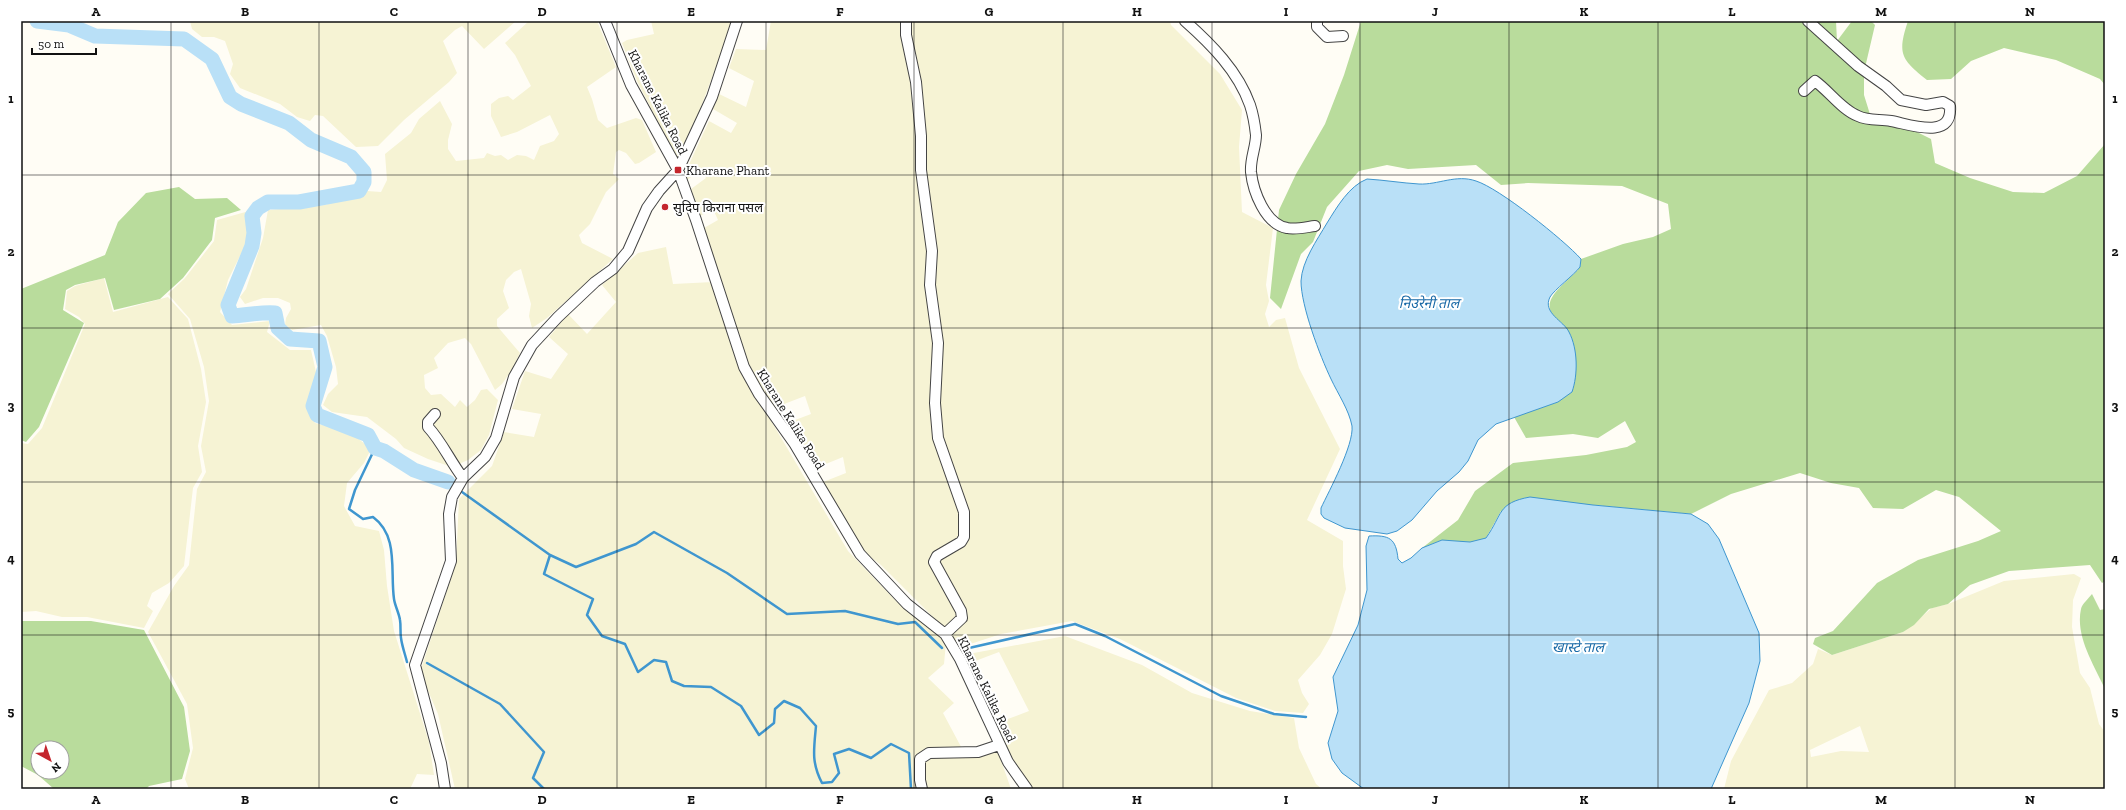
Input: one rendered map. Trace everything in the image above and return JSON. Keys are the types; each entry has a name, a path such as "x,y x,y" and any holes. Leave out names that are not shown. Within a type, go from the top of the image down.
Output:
{"street":[{"name":"Kharane Kalika Road","path":"605,21 631,85 678,170 744,367 750,380 794,443 860,554 908,604 945,634 979,698 999,745 1016,775 1027,789"},
{"path":"445,789 441,763 415,665 450,566 449,514 452,497 462,478 485,457 496,438 514,377 532,345 558,317 595,282 613,269 628,251 646,208 678,170 712,96 737,21"},
{"path":"906,21 906,35 918,100 921,170 932,251 930,285 938,343 935,403 938,438 964,512 964,537 961,542 937,556 934,562 962,611 962,618 945,634"},
{"path":"1185,21 1215,48 1240,86 1250,106 1256,136 1251,157 1251,172 1264,210 1272,219 1287,228 1315,226"},
{"path":"1316,21 1318,27 1327,36 1343,36"},
{"path":"1804,91 1815,81 1850,112 1868,119 1890,121 1930,129 1944,124 1949,116 1950,106 1943,102 1926,105 1901,100 1886,86 1858,66 1808,21"},
{"path":"435,414 428,422 428,427 439,440 449,459 462,478"},
{"path":"922,789 920,759 923,756 929,753 978,752 999,745"}],"shaded area":[{"path":"190,21 516,21 484,49 462,26 455,30 443,41 457,73 449,82 404,120 378,146 356,147 323,116 315,115 310,121 297,117 280,104 240,88 230,74 233,64 225,41 214,37 202,37 192,29"},
{"path":"529,21 597,21 616,67 587,87 598,120 607,128 636,118 642,120 656,152 635,164 626,153 619,150 616,152 613,174 619,179 606,192 590,224 579,235 582,243 613,259 547,318 532,328 529,316 531,304 521,269 514,272 506,280 503,291 509,308 497,319 497,326 520,353 511,371 502,384 495,390 471,344 465,338 448,343 434,358 438,368 424,375 425,388 431,395 441,394 455,407 460,400 467,407 475,400 481,390 487,389 498,400 489,435 481,450 468,460 452,467 428,459 404,448 396,439 367,417 332,412 323,405 328,394 338,384 336,367 327,336 321,325 292,330 285,325 286,318 291,309 290,303 278,298 263,298 245,304 240,297 246,289 263,238 268,210 325,205 340,200 356,198 367,191 381,192 387,180 385,154 411,133 419,119 440,101 452,124 448,140 448,149 456,161 484,158 487,153 495,156 501,155 508,160 517,155 526,156 534,160 540,146 554,141 559,134 550,115 517,132 501,137 491,116 491,104 499,98 508,96 513,100 531,86 515,55 505,43"},
{"path":"651,21 733,21 691,134 677,159 637,81 622,43 627,40 654,34"},
{"path":"771,21 1170,21 1171,25 1220,74 1242,110 1239,147 1242,212 1273,228 1266,285 1269,301 1265,314 1269,327 1276,320 1285,318 1299,368 1340,449 1307,520 1343,541 1343,566 1346,589 1332,634 1320,655 1298,680 1302,693 1309,704 1303,713 1275,711 1236,698 1120,639 1072,621 1001,634 955,649 951,635 881,565 852,543 818,484 846,473 843,457 811,470 782,425 811,414 805,396 771,409 754,392 704,228 718,220 713,209 700,216 691,189 706,178 701,170 687,180 685,173 709,121 731,133 737,123 713,109 717,93 746,107 754,81 729,68 736,49 766,50"},
{"path":"249,211 248,240 228,280 220,312 232,325 270,321 267,332 290,350 311,350 316,372 308,409 315,423 350,432 371,449 364,463 347,483 344,506 355,526 379,531 384,550 387,586 394,631 429,742 434,775 417,774 410,789 189,789 185,779 193,748 187,704 148,632 174,586 189,565 197,489 206,472 201,446 209,401 204,367 190,319 168,294 185,278 214,241 217,220"},
{"path":"666,247 673,284 713,282 754,392 848,551 896,601 946,642 944,664 928,678 954,703 943,713 967,758 998,752 1011,789 455,789 438,714 420,672 456,563 459,499 492,466 504,432 534,437 541,414 512,409 525,371 551,379 568,354 549,337 568,314 587,334 616,302 602,285 638,253"},
{"path":"104,278 113,312 168,297 188,319 201,369 206,402 198,446 202,472 193,488 184,566 169,583 152,593 147,606 153,611 144,628 87,617 62,617 36,611 21,612 21,443 28,444 42,428 85,324 79,317 65,309 67,291 75,286"},
{"path":"2074,574 2081,578 2073,600 2072,627 2080,673 2090,688 2099,724 2105,732 2105,789 1724,789 1731,761 1769,690 1792,683 1813,664 1818,649 1832,655 1903,632 1932,608 1948,604 2004,581","holes":["1860,726 1869,752 1841,751 1811,757 1810,750"]},
{"path":"1065,636 1142,665 1192,693 1250,711 1294,718 1299,748 1316,784 1322,789 1033,789 1011,757 997,723 1029,711 999,652 970,663 963,655"}],"green space":[{"path":"1361,21 1836,21 1837,41 1852,21 1871,21 1875,25 1864,72 1864,95 1873,124 1907,127 1931,139 1935,163 1970,178 2013,192 2044,193 2077,176 2105,144 2105,581 2102,583 2090,565 2009,571 1970,585 1948,604 1929,609 1914,625 1903,632 1832,655 1813,644 1815,638 1833,631 1877,583 1918,560 1978,541 2001,531 1959,497 1936,490 1903,509 1873,508 1859,488 1831,483 1800,473 1731,494 1691,514 1593,505 1501,511 1486,538 1470,543 1442,540 1422,548 1458,520 1475,491 1513,463 1586,455 1627,447 1636,442 1625,421 1598,438 1573,434 1526,438 1514,417 1558,402 1562,323 1553,316 1550,308 1550,301 1560,287 1580,267 1581,259 1623,244 1653,237 1671,229 1668,204 1622,186 1528,183 1501,185 1476,165 1408,169 1387,165 1359,171 1327,207 1313,242 1301,254 1281,309 1270,298 1279,210 1296,174 1325,124 1344,75"},
{"path":"1908,21 2105,21 2105,85 2100,79 2056,60 2004,48 1971,61 1951,79 1927,80 1907,61 1902,49"},
{"path":"179,187 195,199 227,198 241,210 215,218 212,240 183,278 160,299 114,310 105,278 75,285 66,290 63,310 84,323 39,427 26,442 21,440 21,289 105,255 118,222 146,193"},
{"path":"2092,594 2100,610 2105,609 2105,689 2091,660 2083,640 2081,630 2081,609"},
{"path":"21,621 91,621 144,630 184,707 190,751 182,779 149,786 146,789 54,789 44,780 70,780 70,740 30,740 30,771 21,766"}],"water":[{"name":"निउरेनी ताल","path":"1367,179 1419,184 1454,179 1469,179 1476,181 1500,193 1515,204 1573,250 1581,259 1580,267 1552,294 1548,303 1551,312 1569,332 1574,346 1576,370 1572,392 1558,402 1496,424 1478,440 1468,461 1459,472 1437,491 1412,520 1397,531 1387,534 1345,528 1324,518 1321,514 1321,508 1345,456 1352,434 1352,426 1346,408 1331,379 1317,344 1304,304 1301,281 1307,258 1335,210 1349,192"},
{"name":"खास्टे ताल","path":"1530,497 1593,505 1691,514 1708,524 1719,539 1759,633 1760,661 1749,703 1711,789 1364,789 1342,773 1332,759 1328,743 1338,711 1333,677 1358,625 1367,590 1366,546 1369,536 1382,536 1390,539 1395,546 1398,559 1402,563 1411,558 1422,548 1442,540 1470,542 1486,538 1506,506"}],"waterway":[{"path":"37,21 69,25 95,36 184,39 212,59 230,97 241,104 289,123 311,140 351,157 364,172 364,182 359,191 299,202 268,202 258,208 252,216 254,233 252,246 228,305 232,316 275,313 278,328 290,339 319,341 325,367 313,406 317,415 368,435 375,448 384,451 414,470 448,482"},
{"path":"375,448 355,490 349,509 363,519 373,517 387,534 392,555 394,599 400,622 401,641 407,662"},
{"path":"462,492 550,555 544,574 593,599 587,615 602,636 625,644 638,672 654,660 666,662 672,681 684,686 711,687 741,706 759,735 774,723 775,709 784,701 800,708 816,726 814,755 816,768 822,783 832,782 839,773 834,754 849,749 871,758 891,744 909,753 911,789"},
{"path":"550,555 576,567 636,544 654,532 727,573 787,614 845,611 898,624 915,622 942,648"},
{"path":"969,648 1075,624 1105,636 1221,696 1274,714 1306,717"},
{"path":"427,663 500,704 544,752 533,778 544,789"}],"place":[{"name":"Kharane Phant","path":"678,170"},
{"name":"सुदिप किराना पसल","path":"665,207"}]}
